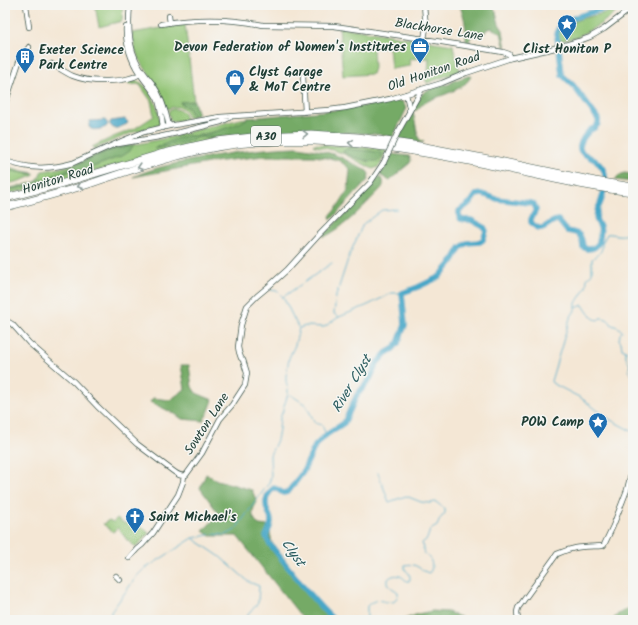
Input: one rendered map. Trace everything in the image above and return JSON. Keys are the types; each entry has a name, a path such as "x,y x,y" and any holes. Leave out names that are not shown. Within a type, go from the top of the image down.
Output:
{"highway":[{"name":"A30","path":"116,171 167,152 217,141 284,134 318,134 358,137 420,146 499,161 595,184 633,187"},
{"name":"Honiton Road","path":"5,198 116,171"},
{"name":"Honiton Road","path":"5,207 56,194 116,171"},
{"name":"A30","path":"612,186 633,192"}],"street":[{"path":"26,5 29,27"},
{"path":"130,5 126,29 127,43 131,56 154,94"},
{"path":"424,5 426,28 424,39"},
{"name":"Old Honiton Road","path":"5,161 28,167 57,167 73,163 132,136 220,117 305,112 345,108 377,102 409,94 511,58 562,46 590,37 604,29 633,7"},
{"path":"129,12 130,43 132,50 143,75 152,83 161,98 165,111 166,128 164,134 159,137"},
{"path":"169,16 170,23"},
{"name":"Blackhorse Lane","path":"161,24 220,19 263,25 334,26 503,52 509,54 511,58"},
{"path":"5,104 19,62 28,48"},
{"path":"52,64 73,76 93,81 129,79 143,75"},
{"path":"304,76 305,112"},
{"path":"136,77 144,81 158,100 166,128"},
{"name":"Sowton Lane","path":"184,476 189,472 202,453 216,425 232,405 245,385 247,373 238,347 241,325 247,306 287,270 370,183 384,162 398,132 422,89"},
{"path":"409,94 413,104"},
{"path":"409,94 409,112"},
{"name":"Old Honiton Road","path":"115,144 159,137 221,122 231,117"},
{"name":"Old Honiton Road","path":"166,128 173,131 186,130"},
{"path":"5,320 12,324 29,343 74,382 137,444 173,471 184,476 178,495 153,533 129,558"},
{"path":"518,620 518,608 557,554 574,548 604,545 613,526 633,465"},
{"path":"116,576 120,580"}],"green space":[{"path":"95,5 123,5 122,21 99,27"},
{"path":"459,5 492,5 496,12 499,24 503,30 506,50 501,33 491,28 486,30 484,34 481,35 477,32 473,32 468,44 466,44 466,29"},
{"path":"621,9 599,25 577,37 560,41 558,34 561,27 580,19"},
{"path":"185,24 194,101 180,102 188,108 192,117 188,118 183,109 174,107 167,109 162,94 135,50 132,33"},
{"path":"339,27 453,45 460,71 427,83 425,78 428,73 429,58 409,59 410,66 391,69 389,47 373,47 374,68 372,74 343,76"},
{"path":"471,76 464,85 452,92 428,101 416,111 414,109 422,94 426,91 444,84 447,85 453,81"},
{"path":"137,81 146,87 154,100 159,113 159,125 134,132 94,149 92,147 134,129 154,116 151,101 140,85 129,85 128,82"},
{"path":"194,101 198,114 192,117 188,108 180,102"},
{"path":"399,101 403,102 406,110 393,137 376,134 304,131 267,132 216,138 194,138 191,141 154,149 178,138 217,131 237,124 248,118 336,110"},
{"path":"173,109 182,111 186,119 172,122 168,111"},
{"path":"413,112 419,139 424,142 421,143 398,139"},
{"path":"248,118 242,123 233,127 194,136 187,136 156,148 193,138 216,138 5,195 5,191 52,180 64,173 72,171 72,174 80,172 124,155 132,145 177,136"},
{"path":"132,145 107,151 60,173 36,182 42,171 64,167 116,147"},
{"path":"133,145 130,151 124,155 80,172 71,174 73,172 72,171 52,180 5,191 5,189 49,178 106,152"},
{"path":"313,145 387,149 380,165 373,169 342,153","holes":["347,149 379,152 370,162 351,156"]},
{"path":"298,147 337,156 367,171 369,174 368,180 331,220 330,216 348,190 350,169 340,161 334,159 314,156 264,156 214,162 133,177 148,171 206,157 258,150"},
{"path":"347,149 379,152 382,153 382,157 378,161 356,158 343,152"},
{"path":"391,154 409,156 411,160 410,163 390,181 380,175"},
{"path":"5,166 34,174 9,171 8,179 5,183"},
{"path":"9,171 34,174 33,176 19,181 5,183 8,180"},
{"path":"624,173 633,174 633,182 615,180 618,176"},
{"path":"379,177 383,180 383,186 380,190 339,228 324,237 323,236"},
{"path":"181,365 189,365 192,387 196,393 213,400 203,421 182,419 150,402 153,398 170,400 185,389"},
{"path":"206,474 217,480 252,490 257,502 253,511 254,519 259,525 269,526 272,543 331,620 304,620 237,536 210,536 203,531 219,514 200,488"},
{"path":"117,518 125,524 132,519 149,533 136,547 127,540 118,528 113,532 103,524 109,520 113,522"},
{"path":"633,606 633,620 612,620 618,614"},
{"path":"432,611 448,612 468,620 402,620"}],"water":[{"path":"125,119 128,122 127,124 118,128 113,128 110,125 111,121"},
{"path":"105,120 108,124 106,127 94,130 89,127 90,121"}],"waterway":[{"name":"River Clyst","path":"558,44 557,32 560,26 567,21 586,14 623,5"},
{"name":"River Clyst","path":"334,620 308,592 269,543 266,536 271,521 266,505 266,499 274,488 283,493 288,492 303,472 315,446 326,435 344,423 357,395 370,379 377,363 398,343 405,325 402,293 439,277 452,262 460,248 467,243 480,242 483,240 486,231 484,227 471,220 461,219 459,217 459,211 471,202 476,195 482,194 497,199 530,203 534,204 536,210 531,219 531,222 535,226 542,228 558,220 567,231 581,237 583,247 587,249 592,248 599,242 600,228 596,217 605,183 605,174 599,163 583,154 580,149 585,135 596,126 598,119 573,85 562,75 559,49"},
{"path":"339,317 334,314 336,296 349,256 363,224 382,210 397,209"},
{"path":"599,242 602,243 607,234 621,235 633,231"},
{"path":"602,243 601,251 592,259 592,273 587,279 586,287 576,303 576,308 583,305 593,318 598,320 600,318 606,319 612,325 620,329 622,332 619,340 621,342 622,349 626,351 626,357 630,365 628,371 633,376"},
{"path":"283,297 332,263"},
{"path":"271,290 277,291 283,297 298,327"},
{"path":"284,406 288,394 286,376 289,358 295,345 299,328 306,326 324,327 339,317 392,293 402,293"},
{"path":"576,308 570,318 551,381 552,383 581,398 609,419 633,432"},
{"path":"291,395 306,405 315,423 322,425 326,435"},
{"path":"111,620 111,612 143,570 193,538 213,534 225,535 235,530 269,483 271,477 270,455 277,440 280,418 284,408"},
{"path":"367,620 367,606 371,603 379,600 389,602 395,601 398,592 389,585 388,579 390,577 395,575 409,581 410,579 405,570 405,565 413,565 429,573 431,571 432,565 429,557 424,554 422,543 427,539 430,530 437,526 445,513 445,509 436,502 421,502 406,496 389,502 378,473"},
{"path":"194,539 219,556 249,582 259,586 258,603 247,616 252,620"}],"place":[{"name":"Clist Honiton P","path":"567,41"},
{"name":"Devon Federation of Women's Institutes","path":"420,64"},
{"name":"Exeter Science Park Centre","path":"25,74"},
{"name":"Clyst Garage & MoT Centre","path":"235,96"},
{"name":"POW Camp","path":"598,439"},
{"name":"Saint Michael's","path":"135,534"}],"water label":[{"name":"Clyst","path":"293,553"}]}
